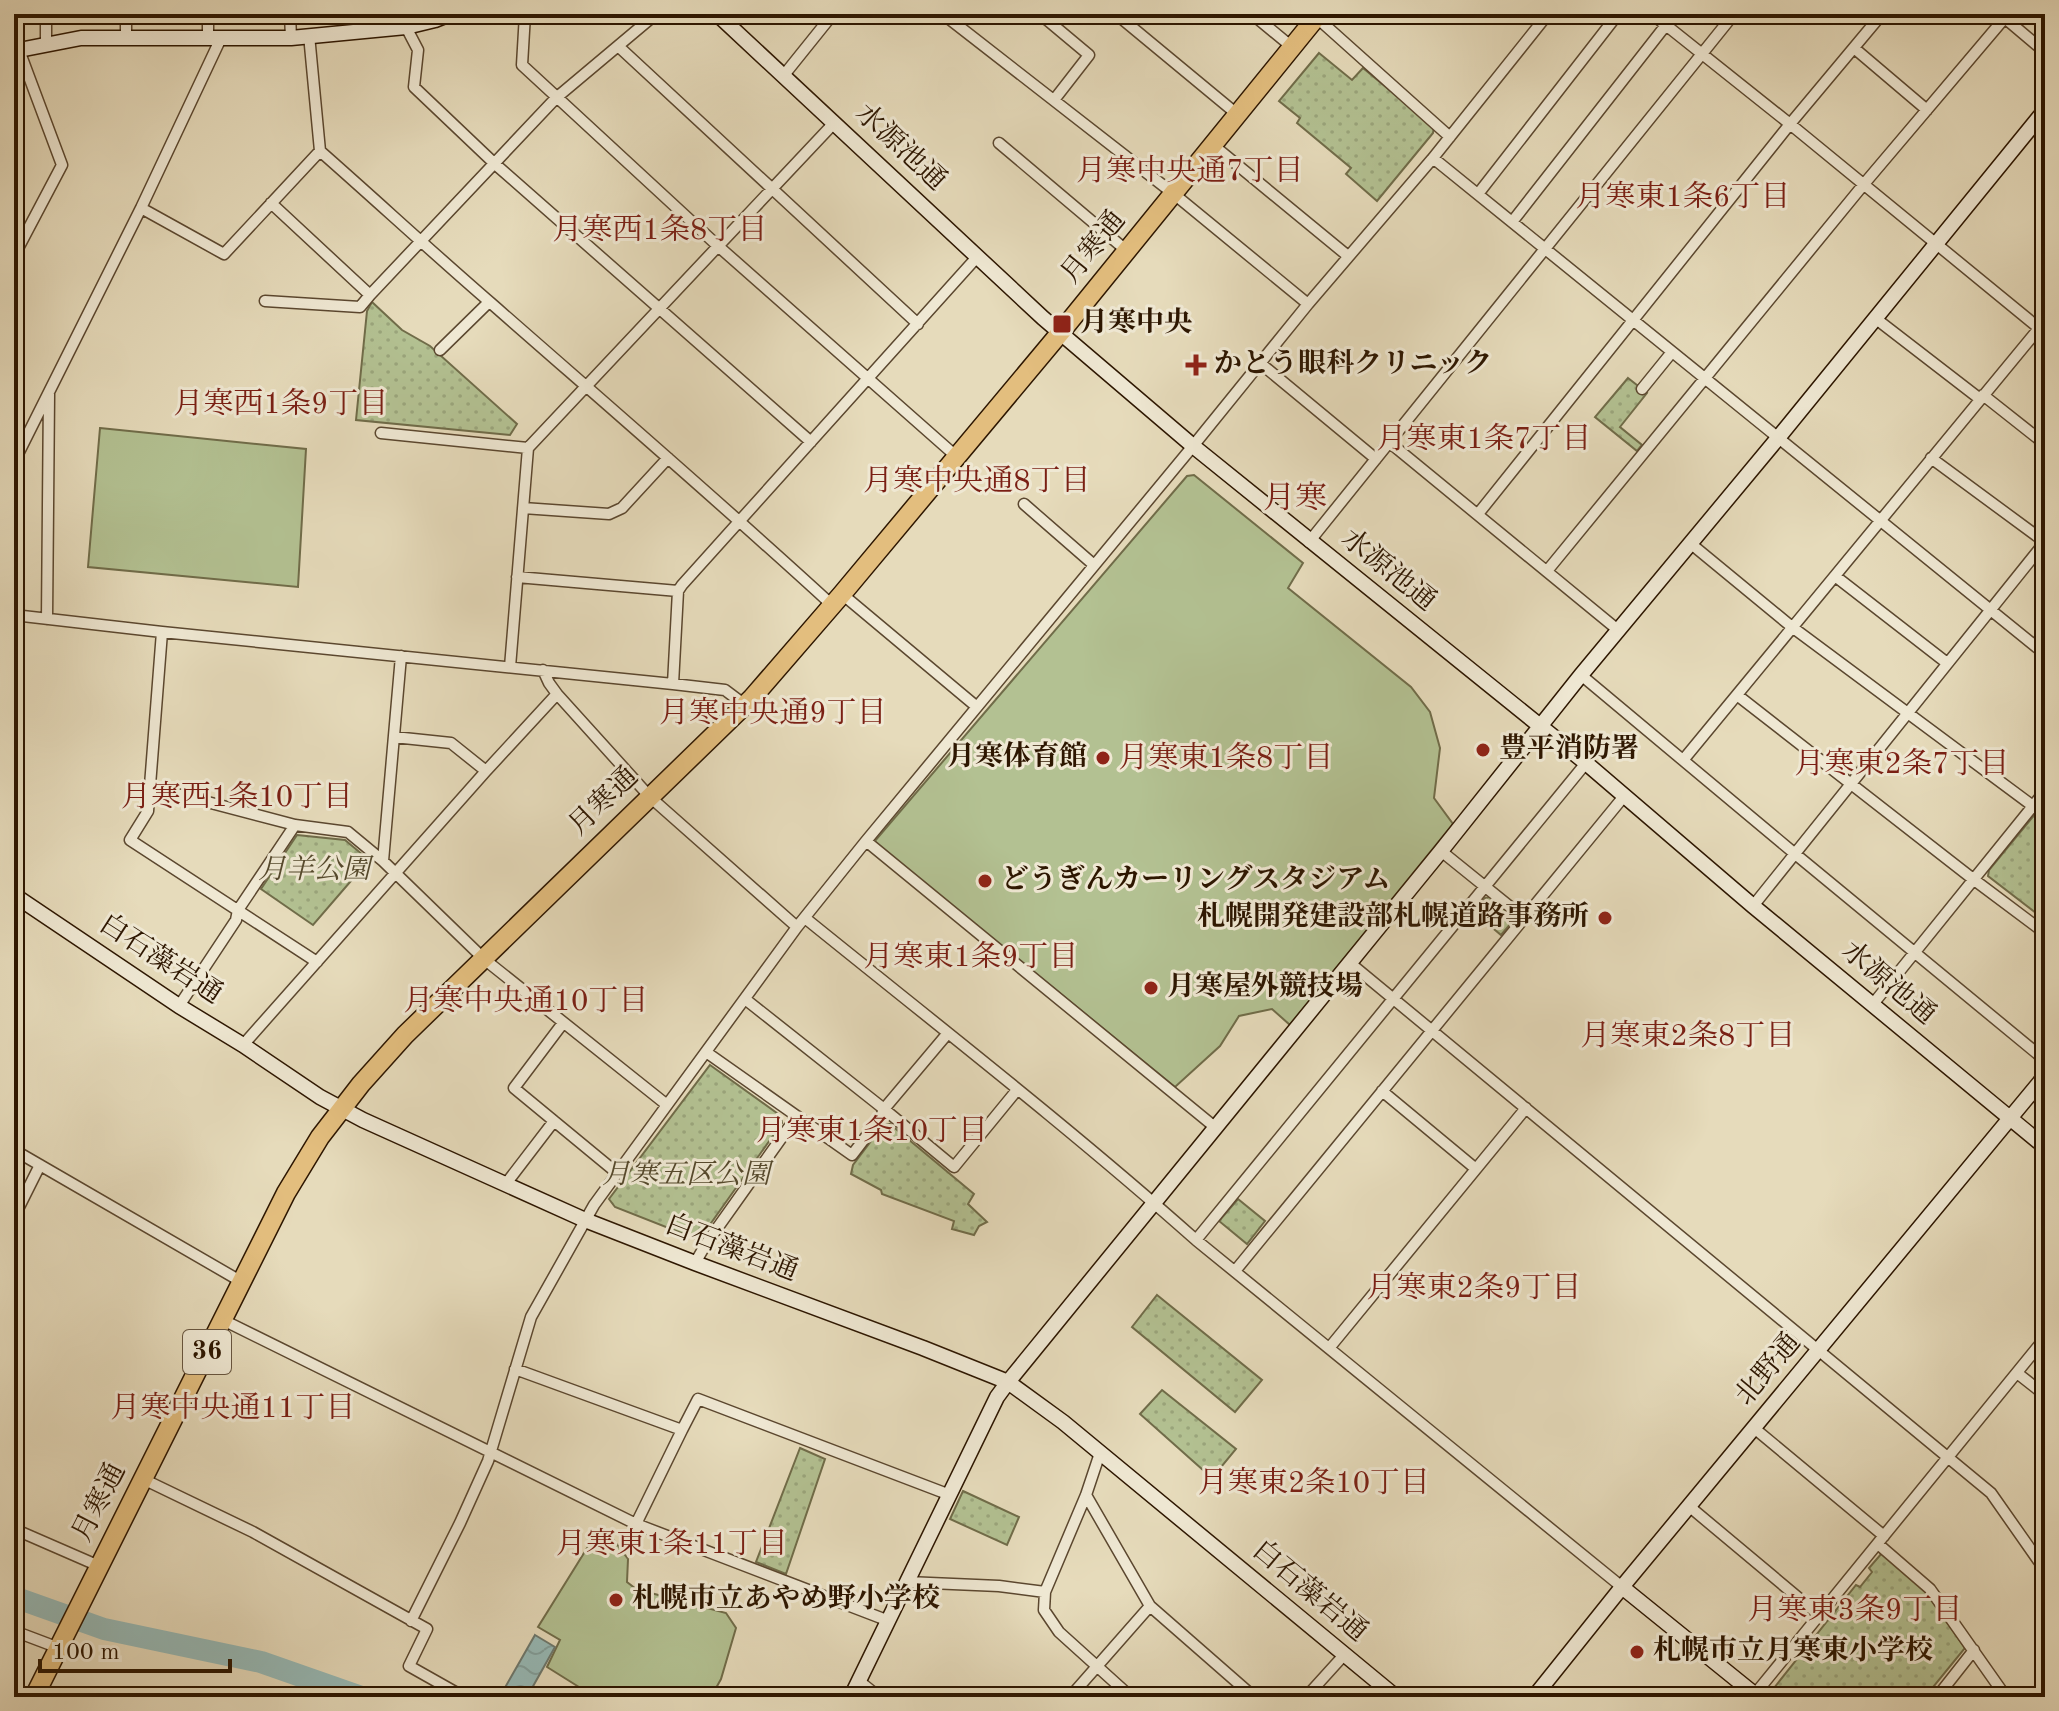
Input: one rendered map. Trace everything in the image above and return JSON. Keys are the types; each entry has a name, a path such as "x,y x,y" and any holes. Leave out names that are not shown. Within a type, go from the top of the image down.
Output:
{"highway":[{"name":"月寒通","path":"34,1697 286,1193 320,1137 391,1050 745,705 957,457 1318,16"}],"street":[{"path":"46,14 46,44"},
{"path":"126,14 126,37"},
{"path":"14,462 141,208 214,38 208,14"},
{"path":"290,14 291,38"},
{"path":"14,256 62,165 16,50 81,38 291,38 347,34 405,20 450,14"},
{"path":"525,14 522,65 718,246 957,457"},
{"path":"265,301 360,307 556,98 656,14"},
{"name":"水源池通","path":"717,14 1060,333 1309,542 1625,795 1753,906 2045,1147"},
{"path":"943,14 1174,194 1308,304"},
{"path":"1040,14 1089,55 1054,100"},
{"path":"1116,14 1238,115"},
{"path":"1252,14 1292,47"},
{"path":"411,1621 488,1461 531,1317 585,1220 617,1173 801,922 866,841 1308,304 1433,158 1548,14"},
{"path":"1478,194 1618,14"},
{"path":"1652,14 1935,244 2043,327 1931,458 1684,759"},
{"path":"1309,542 1734,14"},
{"path":"1478,514 1790,124 1882,14"},
{"path":"784,75 830,15"},
{"path":"1547,571 2004,15 2045,52"},
{"path":"1318,16 1450,137"},
{"path":"405,20 418,50 414,87 495,164 811,442"},
{"path":"1512,222 1666,25"},
{"path":"309,35 320,151 741,521 837,600 977,707"},
{"path":"618,46 918,324"},
{"path":"1854,48 1927,110"},
{"path":"851,1697 997,1397 1008,1382 1581,675 1935,244 2042,119"},
{"path":"510,667 528,448 835,122"},
{"path":"999,143 1127,251"},
{"path":"1213,145 1348,256"},
{"path":"141,208 224,254 320,151"},
{"path":"1433,158 2045,654"},
{"path":"271,203 370,295"},
{"path":"673,684 678,591 978,256"},
{"path":"440,350 489,302"},
{"path":"1875,318 2045,444"},
{"path":"1642,389 1672,352"},
{"path":"1260,363 1376,459"},
{"path":"47,619 49,392"},
{"path":"381,433 528,448"},
{"path":"1389,442 1618,630"},
{"path":"523,508 609,514 622,508 668,458"},
{"path":"1753,906 2045,542 1931,458"},
{"path":"1024,504 1094,565"},
{"path":"1690,543 1792,627 2045,815"},
{"path":"1835,576 1947,663"},
{"path":"517,577 678,591"},
{"path":"14,615 725,690 745,705"},
{"path":"162,632 148,811 130,840 317,962"},
{"path":"383,861 401,656"},
{"path":"543,670 557,694 650,797 801,922 948,1033 1196,1240 1756,1696 2045,1338"},
{"path":"1581,675 2045,1060"},
{"path":"243,1045 557,694"},
{"path":"1737,695 2045,933"},
{"path":"394,737 451,743 486,771"},
{"path":"1196,1240 1586,763"},
{"path":"150,787 295,825 348,832 383,861 484,959 667,1105"},
{"path":"1873,1004 2045,791"},
{"path":"1235,1271 1625,795"},
{"path":"179,1006 295,825"},
{"path":"866,841 1216,1128"},
{"path":"1441,851 1524,918"},
{"name":"白石藻岩通","path":"14,895 179,1006 342,1109 585,1220 1008,1382 1050,1412 1396,1697"},
{"path":"1350,963 1991,1493 2041,1556 2045,1570"},
{"path":"745,999 954,1167 1017,1090"},
{"path":"563,1023 514,1088 617,1173"},
{"path":"706,1052 852,1155 884,1109 948,1033"},
{"name":"北野通","path":"1534,1697 2045,1076"},
{"path":"1382,1091 1476,1169"},
{"path":"1330,1347 1526,1108"},
{"path":"695,1263 797,1116"},
{"path":"505,1185 554,1121"},
{"path":"14,1150 242,1282"},
{"path":"14,1217 40,1165"},
{"path":"223,1320 636,1524 889,1621"},
{"path":"515,1369 682,1430"},
{"path":"2017,1373 2045,1395"},
{"path":"636,1524 698,1399 950,1495"},
{"path":"1754,1428 1881,1540 1930,1589 2006,1697"},
{"path":"1100,1453 1086,1495 1045,1592 1044,1610 1059,1632 1131,1697"},
{"path":"143,1479 253,1532 427,1629 409,1666 464,1697"},
{"path":"1086,1495 1150,1606 1254,1697"},
{"path":"1690,1507 1819,1615"},
{"path":"14,1529 99,1566"},
{"path":"907,1582 999,1586 1045,1592"},
{"path":"1070,1697 1150,1606"},
{"path":"14,1631 61,1644"},
{"path":"1937,1697 1974,1650"},
{"path":"1306,1697 1344,1655"},
{"path":"859,1681 879,1697"},
{"path":"2034,1697 2045,1686"}],"green space":[{"path":"1319,53 1352,80 1363,68 1434,127 1433,133 1377,201 1346,174 1351,168 1297,123 1300,118 1279,101"},
{"path":"372,302 402,330 430,346 517,424 510,435 356,420 367,311"},
{"path":"1628,378 1647,393 1620,427 1642,445 1637,451 1595,417"},
{"path":"100,428 306,449 298,587 88,567"},
{"path":"1194,475 1303,563 1288,588 1411,687 1430,712 1440,748 1434,798 1453,824 1290,1025 1272,1009 1239,1016 1220,1046 1175,1087 874,842 1187,476"},
{"path":"2036,813 2045,819 2045,920 1988,876 1989,870"},
{"name":"月羊公園","path":"297,835 345,840 369,860 313,925 261,889"},
{"path":"1490,897 1513,916 1513,921 1501,935 1474,912 1485,898"},
{"name":"月寒五区公園","path":"710,1065 781,1116 782,1123 699,1240 615,1207 609,1199"},
{"path":"884,1124 890,1124 974,1194 968,1204 987,1222 979,1226 974,1235 952,1229 954,1221 882,1194 881,1190 851,1174 853,1165"},
{"path":"1238,1199 1265,1221 1247,1244 1219,1221"},
{"path":"1157,1295 1262,1380 1235,1412 1132,1327"},
{"path":"1162,1390 1236,1449 1212,1478 1140,1414"},
{"path":"800,1448 825,1459 786,1574 756,1562"},
{"path":"963,1491 1019,1517 1007,1545 950,1519"},
{"name":"札幌市立あやめ野小学校","path":"607,1531 628,1559 627,1582 636,1589 726,1613 736,1628 721,1679 711,1697 595,1697 547,1667 560,1640 538,1627 593,1536"},
{"path":"1882,1553 1923,1588 1965,1648 1925,1697 1779,1697 1774,1688 1856,1585 1860,1587 1872,1572 1869,1568"}],"water":[{"path":"535,1635 555,1647 527,1697 514,1697 503,1691"}],"waterway":[{"path":"14,1597 104,1629 261,1662 361,1697"}],"place":[{"name":"月寒中央","path":"1062,324"},
{"name":"かとう眼科クリニック","path":"1196,365"},
{"name":"豊平消防署","path":"1483,750"},
{"name":"月寒体育館","path":"1103,758"},
{"name":"どうぎんカーリングスタジアム","path":"985,881"},
{"name":"札幌開発建設部札幌道路事務所","path":"1605,918"},
{"name":"月寒屋外競技場","path":"1151,988"},
{"name":"札幌市立あやめ野小学校","path":"616,1600"},
{"name":"札幌市立月寒東小学校","path":"1637,1652"}],"district":[{"name":"月寒中央通7丁目","path":"1190,172"},
{"name":"月寒東1条6丁目","path":"1683,198"},
{"name":"月寒西1条8丁目","path":"660,231"},
{"name":"月寒西1条9丁目","path":"281,405"},
{"name":"月寒東1条7丁目","path":"1484,440"},
{"name":"月寒中央通8丁目","path":"977,482"},
{"name":"月寒","path":"1295,500"},
{"name":"月寒中央通9丁目","path":"773,714"},
{"name":"月寒東1条8丁目","path":"1226,759"},
{"name":"月寒東2条7丁目","path":"1902,765"},
{"name":"月寒西1条10丁目","path":"237,798"},
{"name":"月寒東1条9丁目","path":"971,958"},
{"name":"月寒中央通10丁目","path":"526,1002"},
{"name":"月寒東2条8丁目","path":"1688,1037"},
{"name":"月寒東1条10丁目","path":"872,1132"},
{"name":"月寒東2条9丁目","path":"1474,1289"},
{"name":"月寒中央通11丁目","path":"233,1409"},
{"name":"月寒東2条10丁目","path":"1314,1484"},
{"name":"月寒東1条11丁目","path":"672,1545"},
{"name":"月寒東3条9丁目","path":"1855,1611"}]}
